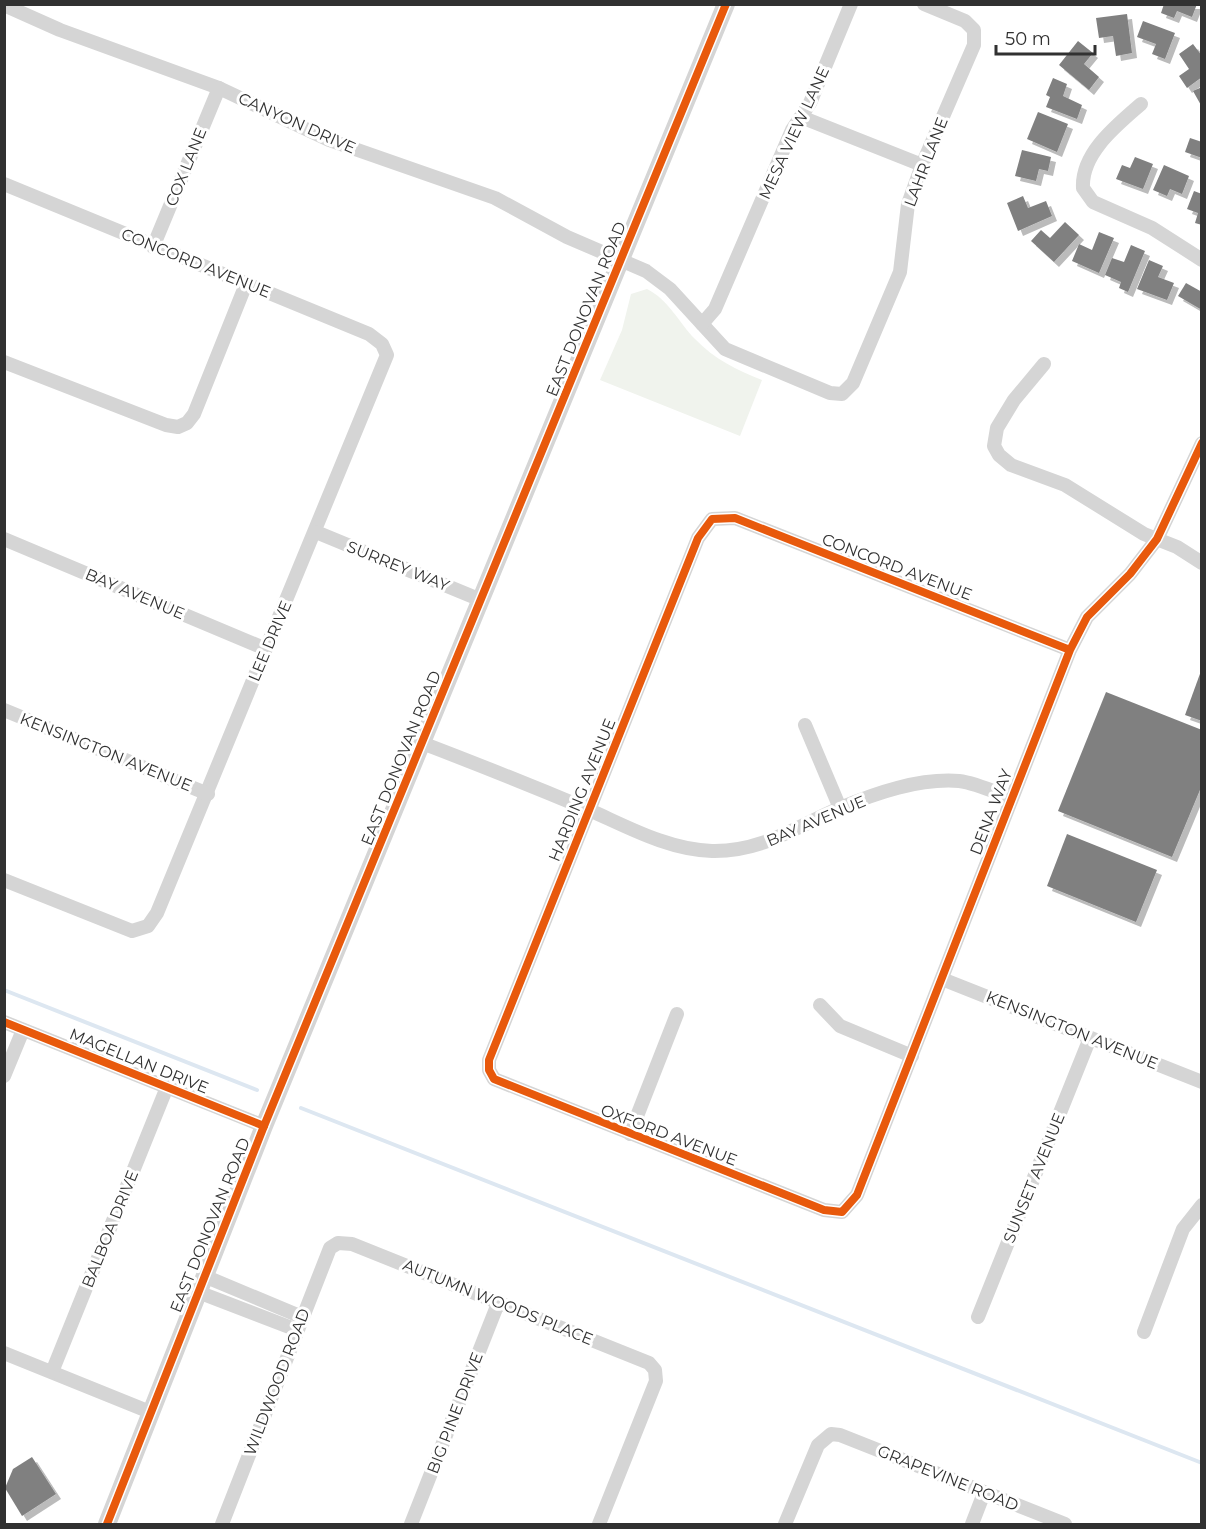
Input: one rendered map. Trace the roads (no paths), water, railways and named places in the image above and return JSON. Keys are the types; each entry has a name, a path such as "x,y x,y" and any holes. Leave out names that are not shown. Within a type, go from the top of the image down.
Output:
{"street":[{"name":"EAST DONOVAN ROAD","path":"107,1524 264,1126 726,4"},
{"name":"MESA VIEW LANE","path":"702,324 715,309 792,130 810,103 851,4"},
{"name":"LAHR LANE","path":"842,394 853,383 900,272 908,204 922,165 974,45 974,30 965,21 924,4"},
{"name":"CANYON DRIVE","path":"4,5 60,30 219,88 329,140 495,198 567,237 646,271 670,289 725,349 830,393 842,394"},
{"name":"COX LANE","path":"153,247 219,88"},
{"path":"1142,105 1107,135 1086,168 1083,188 1093,202 1152,228 1202,260"},
{"path":"801,117 922,165"},
{"name":"CONCORD AVENUE","path":"4,184 369,334 385,347"},
{"path":"4,362 133,413 178,427 186,423 194,414 246,284"},
{"name":"LEE DRIVE","path":"4,880 104,922 132,931 143,930 157,913 387,356 385,347"},
{"path":"1044,364 1014,400 997,428 994,446 999,455 1011,465 1065,485 1144,534 1177,547 1202,563"},
{"name":"DENA WAY","path":"842,1212 857,1195 1070,650 1087,617 1130,574 1157,539 1202,443"},
{"name":"CONCORD AVENUE","path":"712,519 735,518 1070,650"},
{"name":"HARDING AVENUE","path":"491,1074 489,1059 588,810 698,538 712,519"},
{"name":"SURREY WAY","path":"316,532 481,600"},
{"name":"BAY AVENUE","path":"4,539 266,649"},
{"name":"KENSINGTON AVENUE","path":"4,710 208,794"},
{"path":"805,725 840,808"},
{"name":"BAY AVENUE","path":"422,742 644,835 684,847 711,851 752,848 840,808 902,787 932,781 961,781 1011,798"},
{"name":"KENSINGTON AVENUE","path":"942,979 1202,1082"},
{"path":"819,1005 840,1026 912,1056"},
{"path":"630,1134 677,1014"},
{"name":"MAGELLAN DRIVE","path":"4,1022 264,1126"},
{"path":"4,1076 23,1030"},
{"name":"SUNSET AVENUE","path":"978,1317 1090,1038"},
{"name":"OXFORD AVENUE","path":"491,1074 498,1083 824,1210 842,1212"},
{"name":"BALBOA DRIVE","path":"52,1372 167,1087"},
{"path":"1143,1332 1184,1229 1202,1205"},
{"name":"AUTUMN WOODS PLACE","path":"338,1243 352,1244 649,1362 655,1370 656,1381 599,1524"},
{"name":"WILDWOOD ROAD","path":"222,1524 330,1248 338,1243"},
{"path":"201,1284 302,1317"},
{"path":"201,1284 297,1330"},
{"name":"BIG PINE DRIVE","path":"411,1524 498,1301"},
{"path":"4,1353 150,1412"},
{"name":"GRAPEVINE ROAD","path":"785,1524 818,1445 831,1434 840,1435 1065,1524"},
{"path":"972,1524 984,1493"}],"waterway":[{"path":"4,990 257,1090"},
{"path":"301,1108 1202,1463"}]}
